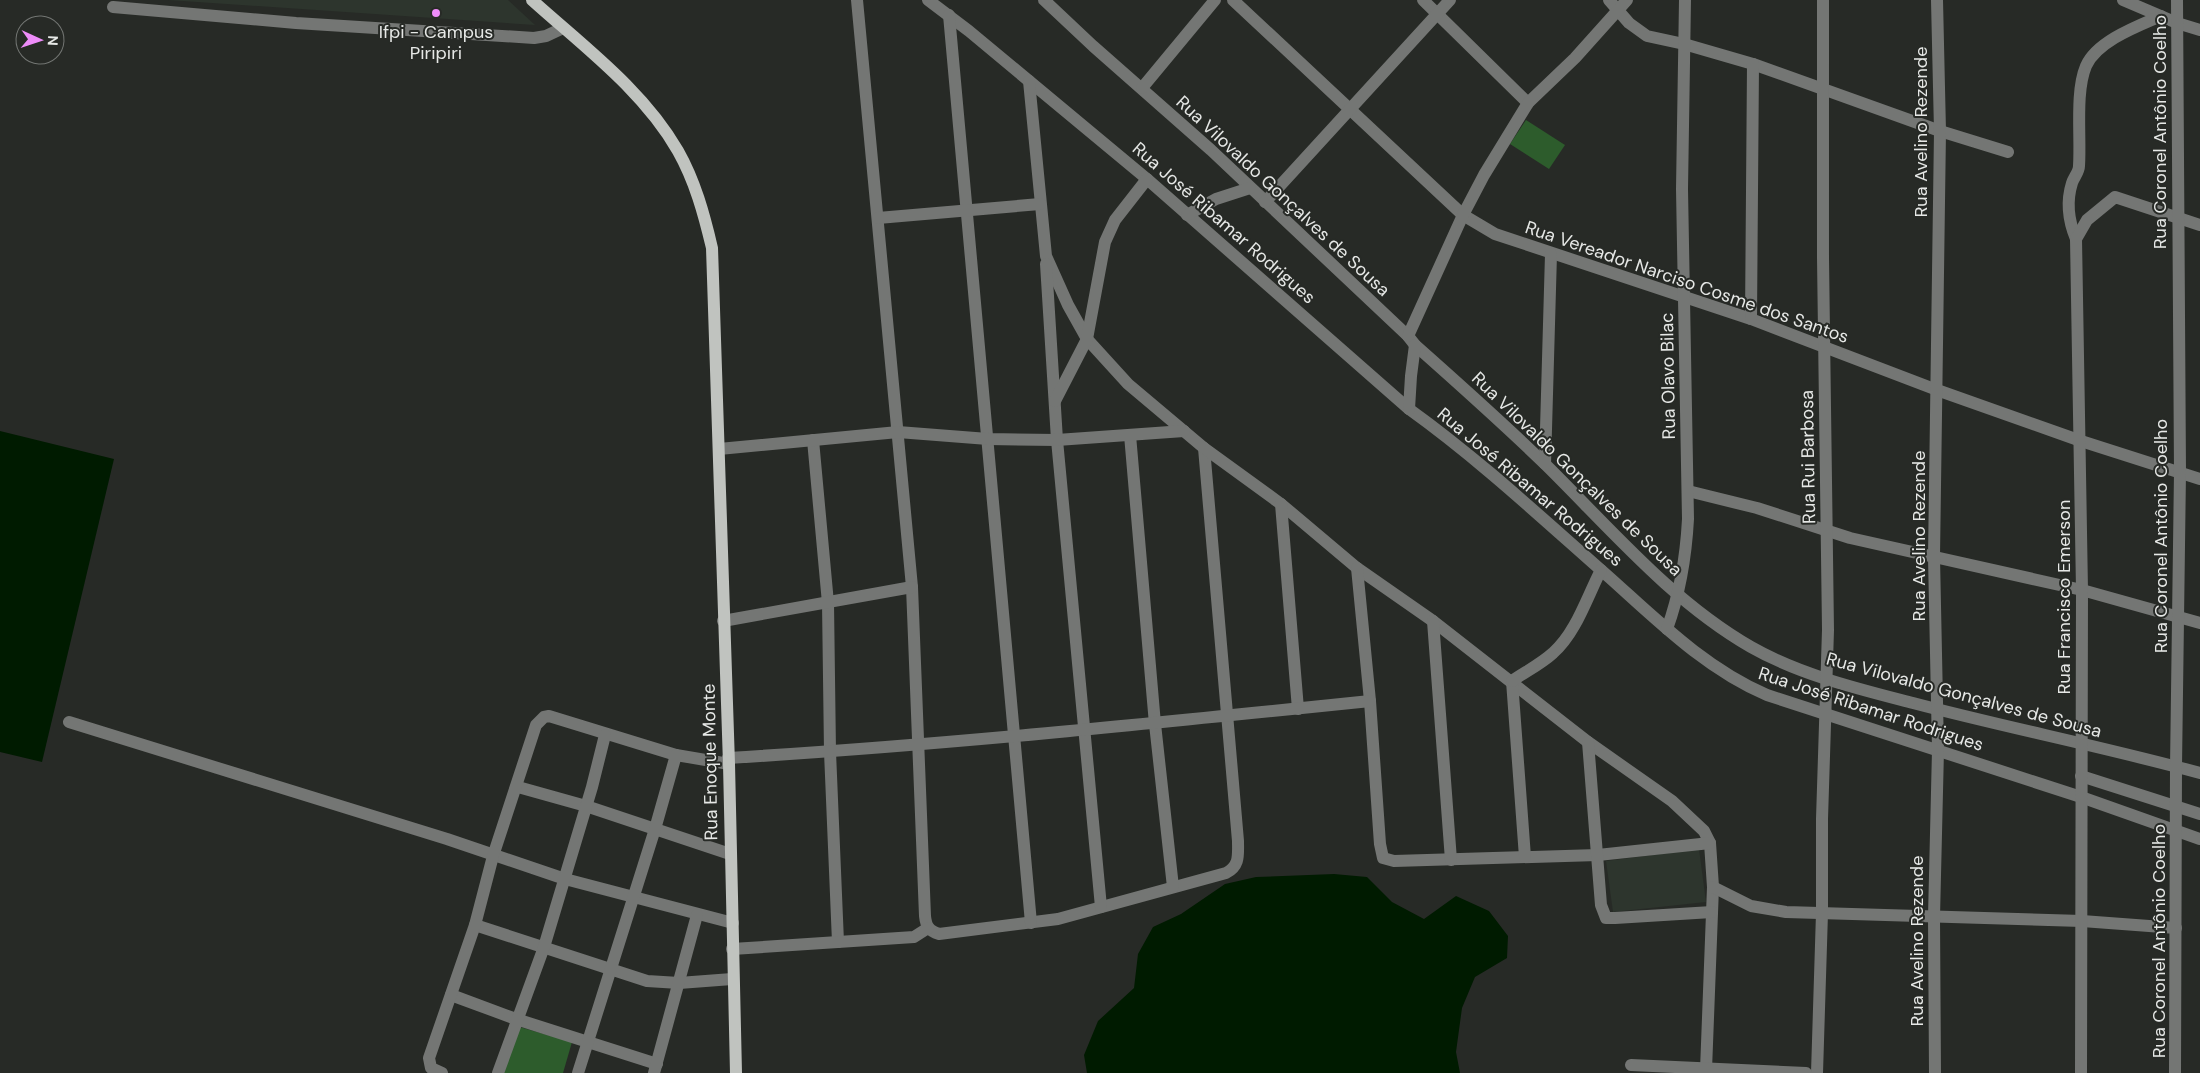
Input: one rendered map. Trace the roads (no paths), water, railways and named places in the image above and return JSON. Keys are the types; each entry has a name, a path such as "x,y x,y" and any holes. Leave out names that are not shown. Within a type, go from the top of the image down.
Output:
{"main road":[{"name":"Rua Enoque Monte","path":"532,0 630,88 645,105 678,151 701,202 712,248 729,761 733,922 732,979 736,1073"}],"street":[{"path":"858,0 912,587 924,916 928,928 939,934 1058,919 1226,873 1236,866 1238,842 1204,448"},
{"name":"Rua José Ribamar Rodrigues","path":"926,0 949,15 1077,123 1147,179 1409,409 1441,432 1505,485 1667,629 1742,684 1767,695 2081,796 2200,839"},
{"name":"Rua Vilovaldo Gonçalves de Sousa","path":"1044,0 1211,150 1545,464 1678,596 1729,634 1754,649 1827,679 1937,710 2200,773"},
{"path":"1142,88 1215,0"},
{"name":"Rua Vereador Narciso Cosme dos Santos","path":"1233,0 1463,215 1495,234 1751,319 1937,390 2081,441 2200,479"},
{"path":"1423,0 1528,103"},
{"path":"1265,202 1349,108 1450,0"},
{"name":"Rua Olavo Bilac","path":"1667,629 1678,596 1686,552 1688,491 1682,189 1686,0"},
{"name":"Rua Rui Barbosa","path":"1817,1073 1822,913 1824,712 1827,679 1828,532 1824,347 1823,0"},
{"name":"Rua Avelino Rezende","path":"1935,1073 1934,918 1938,750 1934,557 1940,131 1937,0"},
{"path":"2123,0 2177,23 2200,30"},
{"name":"Rua Coronel Antônio Coelho","path":"2175,1073 2176,767 2180,472 2177,0"},
{"path":"1409,409 1412,340 1463,215 1484,175 1528,103 1575,58 1618,3 1629,23 1648,36 1684,44 1753,64 1940,131 2008,152"},
{"path":"113,8 296,23 534,38 546,36 563,28"},
{"path":"949,15 1031,923"},
{"name":"Rua Francisco Emerson","path":"2081,1073 2081,441 2076,240 2070,223 2069,198 2073,181 2079,169 2080,93 2087,64 2108,42 2130,29 2161,16"},
{"path":"1751,319 1753,64"},
{"path":"1029,81 1046,256 1057,440 1101,907"},
{"path":"1055,401 1087,339 1106,242 1115,220 1147,179"},
{"path":"1187,215 1216,199 1250,188"},
{"path":"2076,240 2088,220 2115,198 2200,225"},
{"path":"878,218 1040,204"},
{"path":"1545,464 1551,254"},
{"path":"1046,256 1068,305 1087,339 1128,384 1204,448 1281,504 1357,568 1433,621 1588,742 1672,801 1704,831 1710,843 1713,887 1706,1070"},
{"path":"719,449 898,432 988,440 1057,440 1184,431"},
{"path":"1130,435 1155,724 1173,887"},
{"path":"813,440 828,603 830,752 838,942"},
{"path":"1688,491 1757,508 1828,532 2082,590 2200,623"},
{"path":"1281,504 1298,709"},
{"path":"1357,568 1370,701 1381,853 1388,860 1598,855 1710,843"},
{"path":"1512,681 1538,664 1561,644 1569,633 1601,570"},
{"path":"723,620 912,587"},
{"path":"1433,621 1451,860"},
{"path":"1512,681 1525,858"},
{"path":"442,1073 433,1070 428,1062 475,924 493,856 518,787 536,725 544,717 549,716 676,755 729,761 1155,724 1370,701"},
{"path":"69,722 447,839 565,879 634,896 697,915 733,922"},
{"path":"498,1073 516,1019 544,947 606,735"},
{"path":"1588,742 1601,905 1606,918 1712,912"},
{"path":"578,1073 655,829 676,755"},
{"path":"2081,776 2200,814"},
{"path":"518,787 586,806 730,854"},
{"path":"1713,887 1736,900 1768,910 1934,918 2082,921 2176,928"},
{"path":"451,995 516,1019 589,1042 655,1068 697,915"},
{"path":"475,924 647,981 679,983 732,979"},
{"path":"732,949 914,937 928,928"},
{"path":"1631,1065 1706,1070 1806,1073"}],"place":[{"name":"Ifpi - Campus Piripiri","path":"436,13"}]}
